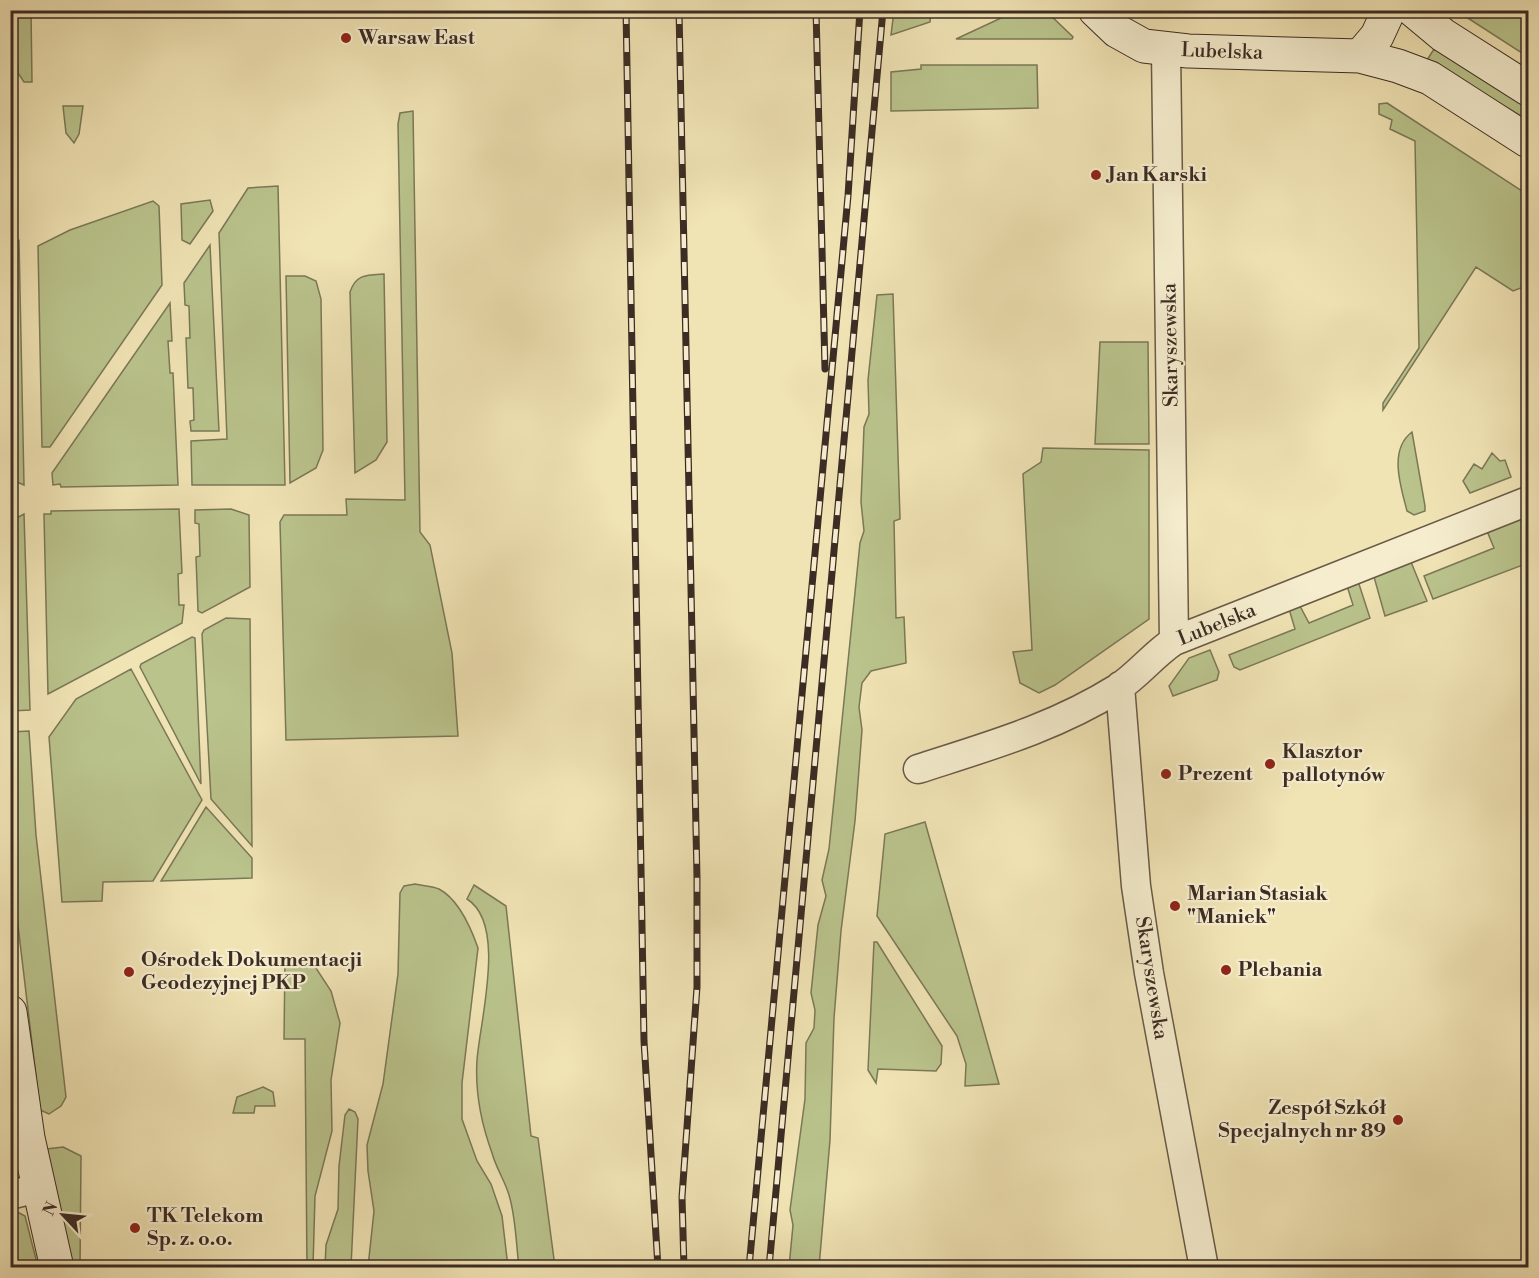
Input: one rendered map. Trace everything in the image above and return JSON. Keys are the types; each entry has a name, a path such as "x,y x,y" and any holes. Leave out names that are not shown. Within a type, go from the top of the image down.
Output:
{"street":[{"name":"Lubelska","path":"1095,10 1130,39 1144,46 1166,50 1360,56 1430,78 1528,141"},
{"path":"1360,56 1377,36 1389,10"},
{"path":"1413,10 1443,34 1528,89"},
{"name":"Skaryszewska","path":"1166,50 1174,641"},
{"name":"Lubelska","path":"918,769 1062,720 1120,686 1158,651 1174,641 1528,501"},
{"name":"Skaryszewska","path":"1120,686 1136,886 1149,973 1204,1268"},
{"path":"10,1011 28,1138 24,1191 57,1268"}],"green space":[{"path":"16,11 31,11 32,82 24,82 18,73"},
{"path":"894,11 931,11 930,22 891,35"},
{"path":"1016,11 1046,11 1073,37 1072,39 956,39"},
{"path":"1456,11 1528,11 1528,57 1460,13"},
{"path":"1434,49 1528,109 1528,120 1427,60"},
{"path":"921,65 1037,65 1038,108 891,111 891,72 921,69"},
{"path":"1387,103 1528,195 1528,276 1521,288 1513,291 1476,267 1383,410 1383,403 1419,348 1415,141 1390,129 1392,120 1379,114 1379,104"},
{"path":"63,106 83,106 79,134 74,143 66,133"},
{"path":"413,111 420,532 430,545 452,653 458,736 286,740 280,522 284,515 347,515 346,499 405,500 398,124 400,113"},
{"path":"278,186 285,485 192,485 191,441 227,439 219,233 248,188"},
{"path":"210,200 213,211 190,244 182,240 181,204"},
{"path":"153,201 159,206 162,285 50,447 42,447 38,246 70,230"},
{"path":"19,241 24,485 10,479 10,251"},
{"path":"210,245 219,431 191,431 190,421 194,420 193,388 188,388 186,338 190,338 189,306 185,305 184,283"},
{"path":"384,274 387,442 376,460 355,473 350,292 359,279 367,275"},
{"path":"286,276 305,276 316,281 321,299 323,450 316,468 290,483"},
{"path":"893,294 900,519 894,521 896,618 904,617 906,663 871,671 862,683 859,707 862,730 855,821 841,931 834,1018 830,1140 819,1267 789,1267 793,1225 790,1210 805,1099 806,1043 814,1028 815,1010 811,993 818,925 826,896 822,880 829,849 860,543 864,531 861,502 864,427 869,414 868,380 877,295"},
{"path":"170,303 172,341 168,341 170,373 173,373 178,485 61,487 60,484 53,485 52,473"},
{"path":"1100,342 1148,342 1149,444 1095,444"},
{"path":"1412,432 1425,506 1425,511 1414,515 1407,511 1398,469 1400,449"},
{"path":"1043,448 1149,450 1149,619 1055,685 1039,693 1020,683 1013,652 1032,650 1023,474 1041,462"},
{"path":"1492,453 1500,461 1505,460 1511,477 1470,493 1463,481 1474,464 1482,469"},
{"path":"179,509 182,573 178,574 179,605 184,605 182,623 48,694 44,514 51,514 51,511"},
{"path":"231,509 249,515 250,587 202,613 198,611 196,557 200,556 199,524 195,523 195,510"},
{"path":"24,514 30,710 11,711 11,521"},
{"path":"1518,516 1527,523 1528,563 1433,599 1424,576 1494,548 1487,531"},
{"path":"1411,562 1427,601 1385,616 1374,577"},
{"path":"1355,582 1359,584 1370,618 1240,670 1234,667 1229,655 1295,629 1289,609 1297,605 1309,623 1353,605 1348,589 1349,585"},
{"path":"226,618 250,619 252,846 211,799 202,634 204,630"},
{"path":"192,637 195,638 201,784 140,667 141,664"},
{"path":"1210,650 1219,672 1217,680 1173,696 1169,686 1189,658"},
{"path":"131,669 202,800 153,881 103,882 102,901 62,902 49,737 76,699"},
{"path":"29,731 36,835 66,1097 61,1106 49,1114 40,1110 11,867 10,732"},
{"path":"206,807 252,858 252,878 161,881"},
{"path":"925,822 999,1084 965,1086 966,1064 957,1036 877,916 885,834"},
{"path":"415,884 439,889 452,900 468,923 478,948 462,1083 462,1119 477,1161 491,1184 502,1216 508,1267 368,1267 374,1211 367,1145 383,1084 398,974 400,893 404,886"},
{"path":"474,885 506,906 531,1136 538,1138 555,1267 519,1267 511,1204 482,1119 478,1096 477,1060 486,998 489,950 486,929 479,911 467,899"},
{"path":"874,942 877,942 942,1046 941,1064 936,1071 878,1069 876,1083 868,1070"},
{"path":"285,959 300,960 316,968 331,991 340,1023 331,1080 332,1131 315,1196 313,1267 307,1267 305,1039 284,1039"},
{"path":"263,1087 273,1092 275,1106 255,1106 254,1113 233,1113 237,1097"},
{"path":"349,1109 355,1112 358,1119 351,1267 325,1267 326,1245 338,1209 339,1166 345,1115"},
{"path":"63,1147 81,1156 80,1267 71,1267 47,1149"},
{"path":"10,1208 25,1216 38,1267 16,1267 11,1244"}],"tram line":[{"path":"10,1264 11,1268"}],"railway":[{"path":"626,10 644,1041 658,1268"},
{"path":"679,10 697,878 697,987 682,1197 684,1268"},
{"path":"816,10 825,369"},
{"path":"749,1268 848,196 860,10"},
{"path":"769,1268 883,10"}],"place":[{"name":"Warsaw East","path":"346,38"},
{"name":"Jan Karski","path":"1096,175"},
{"name":"Klasztor pallotynów","path":"1270,764"},
{"name":"Prezent","path":"1166,774"},
{"name":"Marian Stasiak \"Maniek\"","path":"1175,906"},
{"name":"Plebania","path":"1226,970"},
{"name":"Ośrodek Dokumentacji Geodezyjnej PKP","path":"129,972"},
{"name":"Zespół Szkół Specjalnych nr 89","path":"1398,1120"},
{"name":"TK Telekom Sp. z. o.o.","path":"135,1228"}]}
